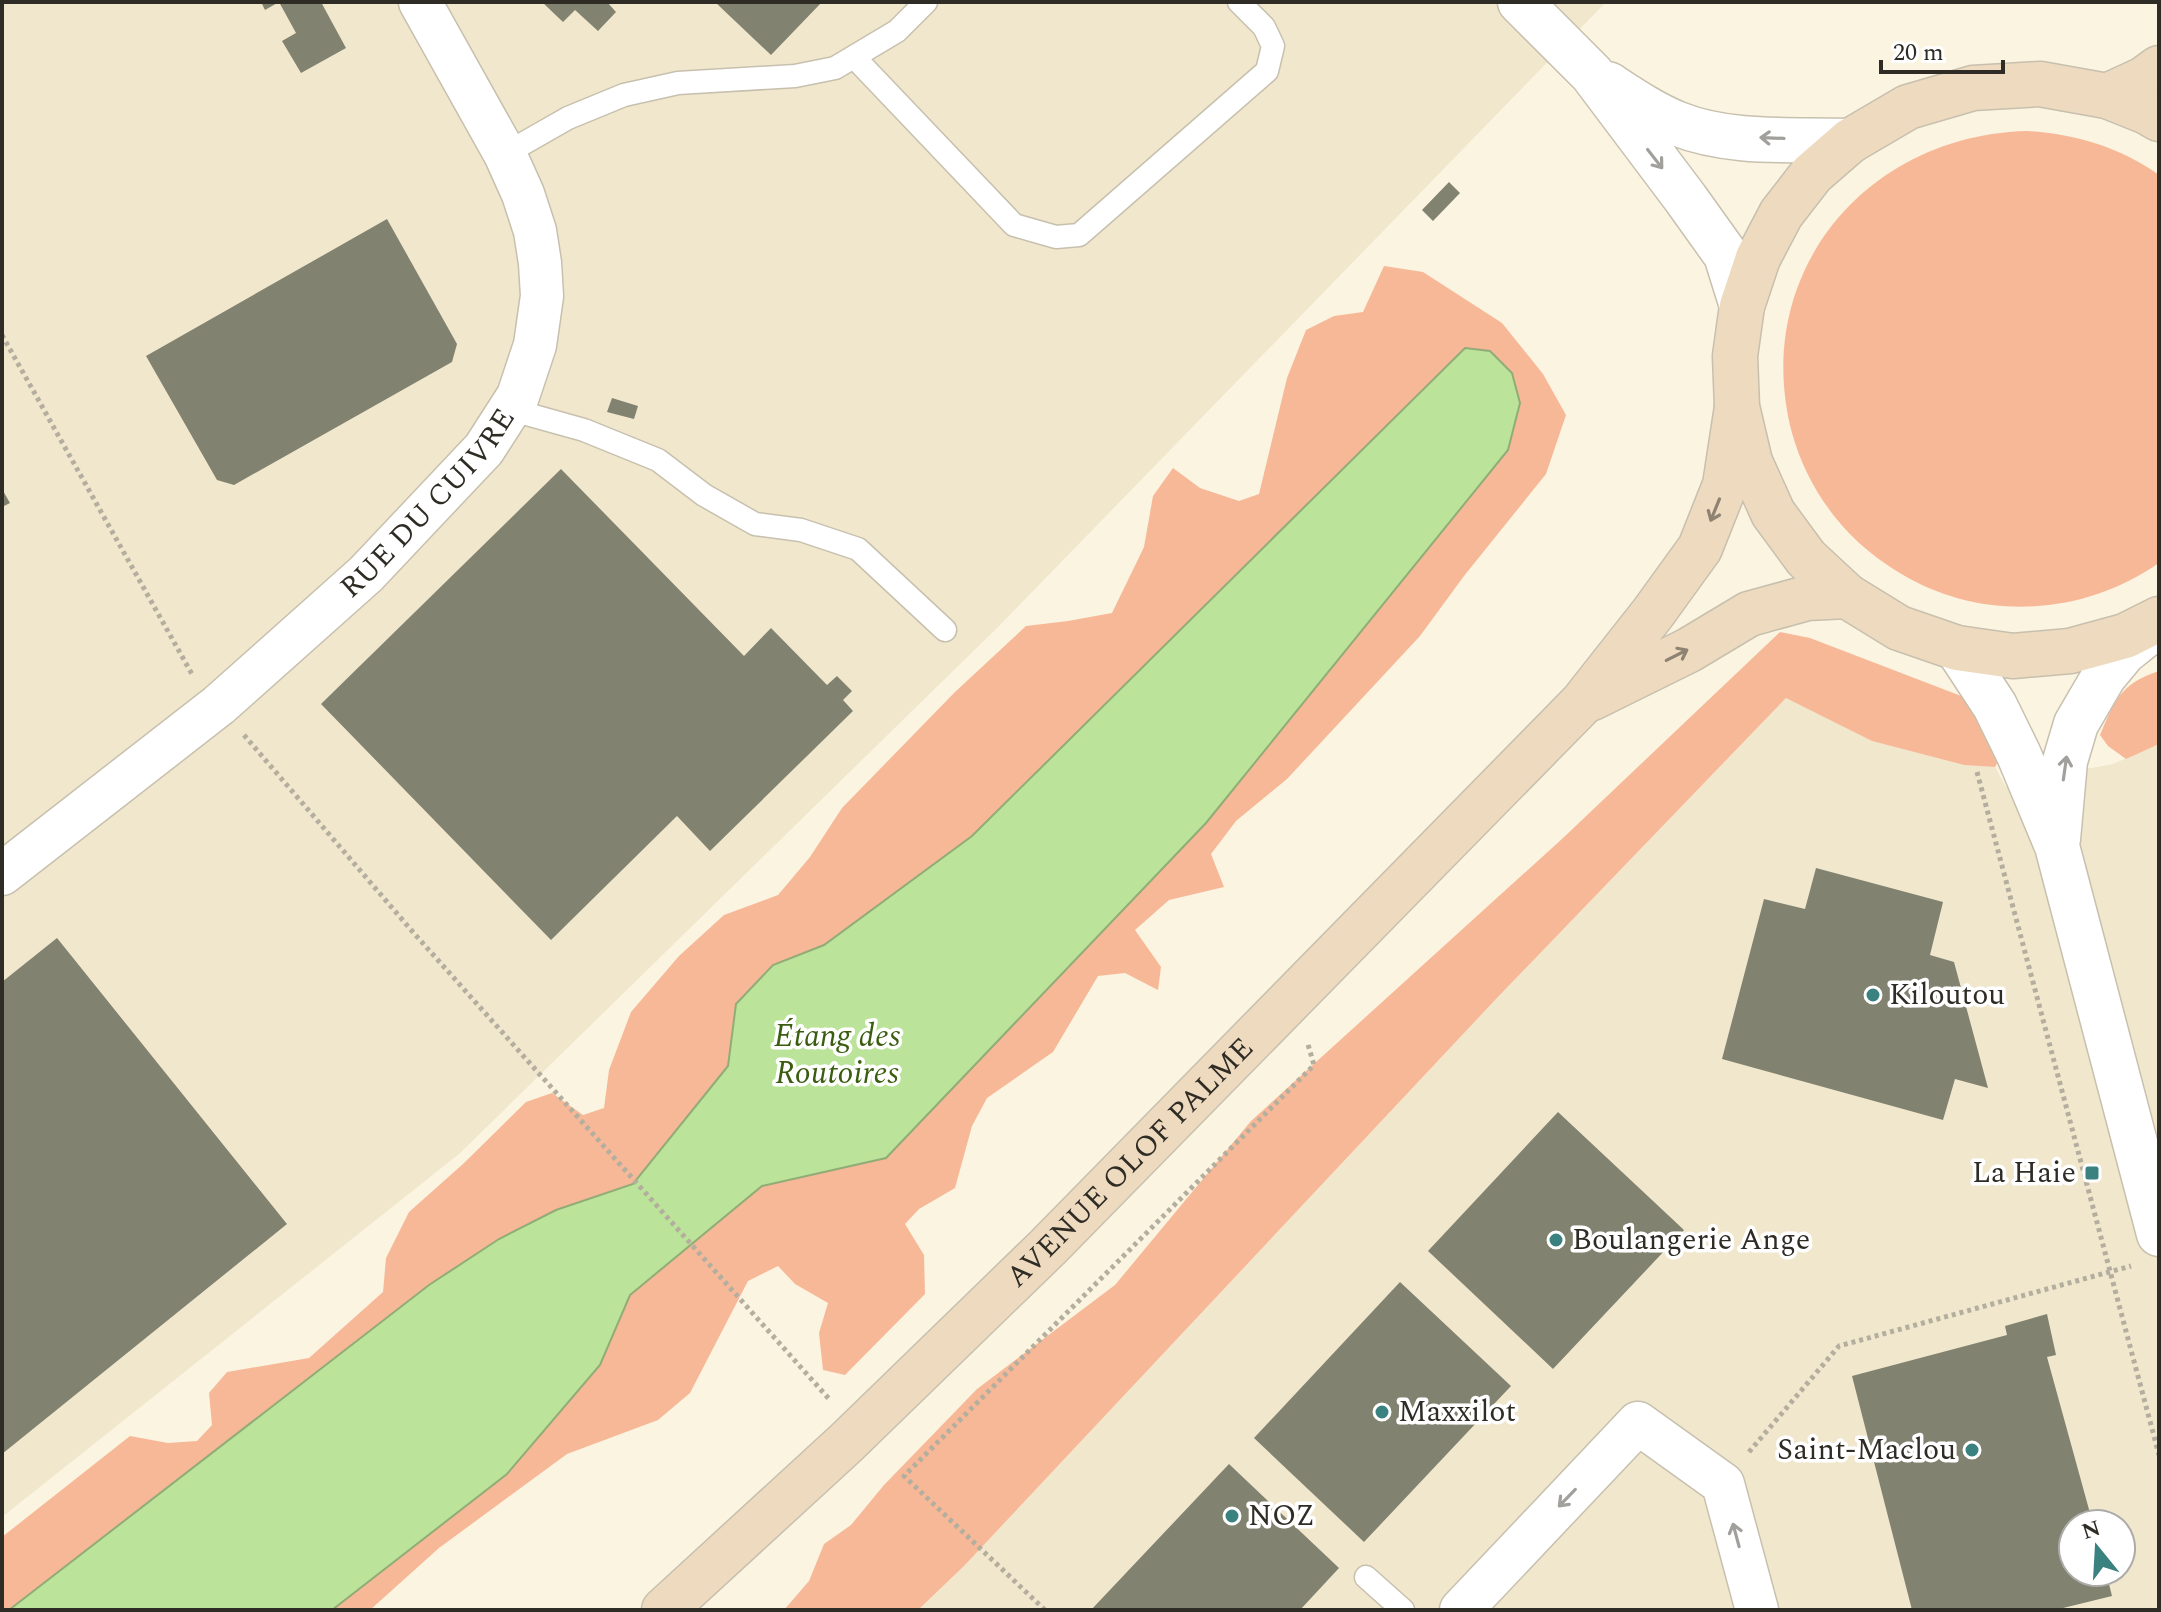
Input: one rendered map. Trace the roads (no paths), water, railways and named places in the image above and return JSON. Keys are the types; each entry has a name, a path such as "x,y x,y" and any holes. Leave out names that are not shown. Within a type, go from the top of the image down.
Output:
{"main road":[{"path":"2107,96 2144,79 2159,68"},
{"path":"2159,119 2107,96 2040,84 1973,88 1908,107 1850,141 1812,174 1781,214 1758,258 1742,306 1735,356 1737,407 1750,462 1773,513 1806,558 1847,596 1899,628 1957,648 2013,656 2070,651 2125,636 2159,621"},
{"name":"AVENUE OLOF PALME","path":"664,1610 846,1443 1048,1247 1582,703 1700,548 1725,485 1737,407"},
{"name":"AVENUE OLOF PALME","path":"1582,703 1689,650 1749,614 1807,598 1847,596"}],"street":[{"name":"RUE DU CUIVRE","path":"2,874 219,705 366,574 484,449 518,396 535,345 542,296 535,231 505,154 420,2"},
{"path":"1520,2 1592,74 1726,255 1742,306"},
{"path":"1592,74 1638,104 1680,124 1724,136 1850,141"},
{"path":"2057,846 2065,761 2076,724 2104,676 2124,652 2159,621"},
{"path":"1957,648 1995,706 2057,846 2159,1234"},
{"path":"1461,1610 1638,1423 1723,1484 1757,1610"}],"lane":[{"path":"505,154 568,118 624,95 678,83 795,76 835,68 897,31 926,2"},
{"path":"854,57 1014,225 1056,237 1079,235 1267,71 1273,46 1264,27 1239,2"},
{"path":"509,409 584,430 658,460 704,495 755,524 801,530 858,549 945,630"},
{"path":"1366,1577 1403,1610"}],"water":[{"name":"Étang des Routoires","path":"1465,348 1490,351 1512,373 1520,403 1508,450 1206,823 886,1158 762,1186 630,1295 600,1365 507,1474 332,1610 9,1610 429,1285 499,1239 556,1210 633,1184 728,1066 736,1004 773,965 824,945 972,836"}],"place":[{"name":"Kiloutou","path":"1873,995"},
{"name":"La Haie","path":"2092,1173"},
{"name":"Boulangerie Ange","path":"1556,1240"},
{"name":"Maxxilot","path":"1382,1412"},
{"name":"Saint-Maclou","path":"1972,1450"},
{"name":"NOZ","path":"1232,1516"}]}
